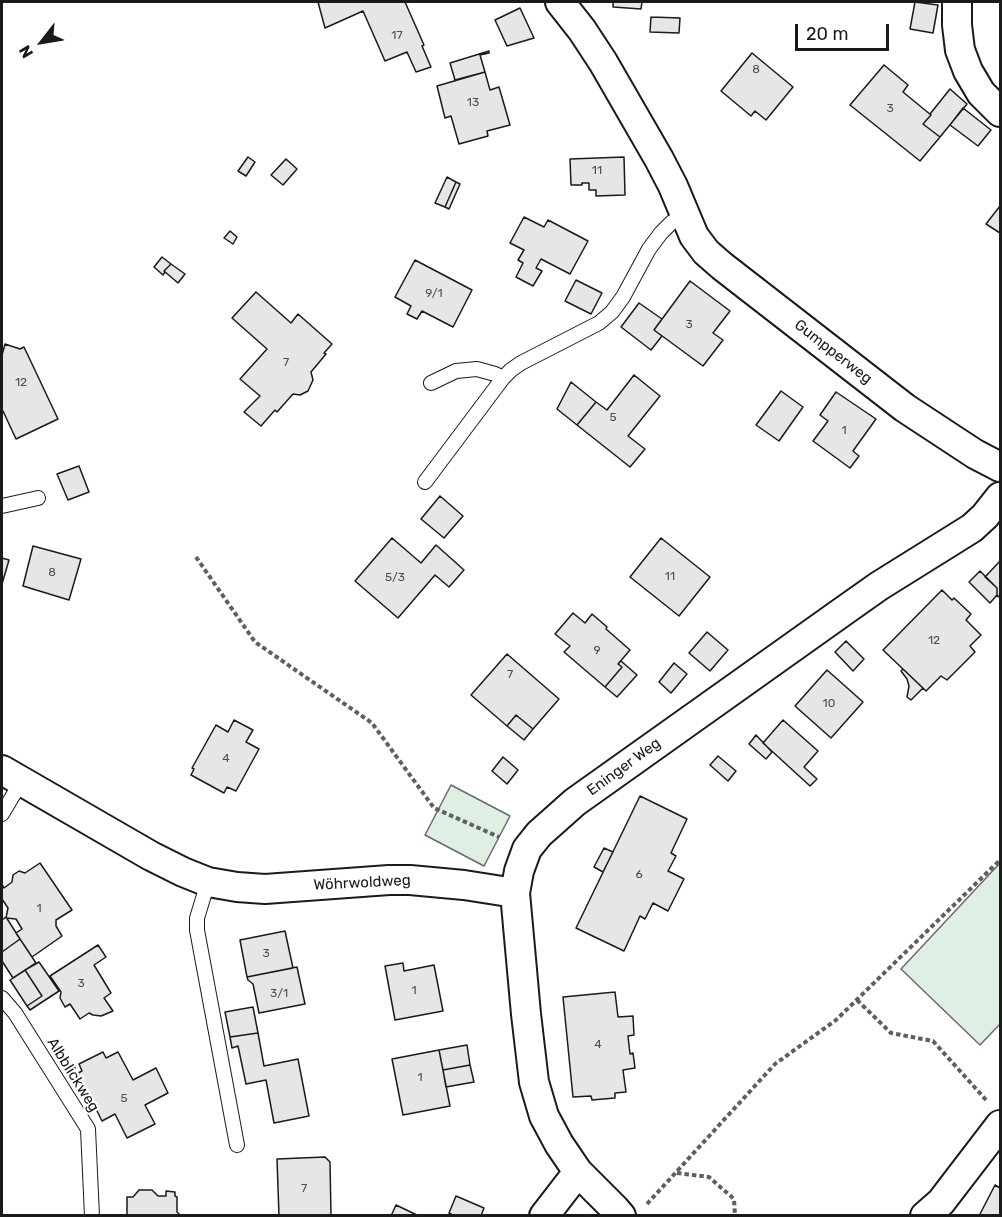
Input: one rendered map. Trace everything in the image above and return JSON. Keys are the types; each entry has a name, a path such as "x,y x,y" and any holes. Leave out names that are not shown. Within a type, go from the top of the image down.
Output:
{"street":[{"name":"Gumpperweg","path":"560,2 603,62 659,159 694,236 706,252 905,408 975,454 1000,467"},
{"path":"957,2 960,50 968,71 981,93 1000,112"},
{"name":"Eninger Weg","path":"632,1211 615,1209 578,1172 544,1116 534,1082 515,893 519,871 527,849 554,819 606,779 879,586 972,528 986,516 1000,497"},
{"name":"Wöhrwoldweg","path":"11,776 151,856 208,882 265,889 378,880 410,880 515,893"},
{"path":"925,1215 941,1202 997,1116"},
{"path":"544,1215 578,1172"}],"lane":[{"path":"426,482 503,378 521,363 599,323 612,312 661,233 672,222 685,216"},
{"path":"431,382 456,371 477,369 503,378"},
{"path":"2,506 38,498"},
{"path":"2,814 11,776"},
{"path":"208,882 197,918 197,930 237,1145"},
{"name":"Albblickweg","path":"2,998 15,1013 88,1129 92,1215"}],"path":[{"path":"196,556 255,642 372,723 434,808 527,849"},
{"path":"632,1211 676,1173 775,1064 836,1020 1000,860"},
{"path":"857,1000 891,1033 933,1041 997,1116"},
{"path":"676,1173 709,1178 734,1199 735,1215"}],"green space":[{"path":"451,785 510,816 484,866 425,835"},
{"path":"1000,863 1000,1024 980,1045 901,969"}],"building":[{"path":"318,2 405,2 431,67 416,72 407,52 385,61 363,11 325,28"},
{"path":"613,2 642,2 641,9 613,7"},
{"path":"915,2 938,5 933,33 910,29"},
{"path":"520,8 534,38 507,46 495,20"},
{"path":"651,17 680,18 679,33 650,32"},
{"path":"489,51 489,53 480,55 485,72 455,80 450,63"},
{"path":"752,53 793,87 766,120 755,111 751,116 721,91"},
{"path":"884,65 908,85 903,92 931,115 923,124 940,137 920,161 850,105"},
{"path":"485,72 490,90 499,87 510,125 487,131 488,136 459,144 451,116 445,118 437,86"},
{"path":"950,89 967,104 940,137 923,124"},
{"path":"963,108 991,130 978,146 950,125"},
{"path":"248,157 255,162 246,176 238,171"},
{"path":"624,157 625,195 596,196 596,190 589,190 589,183 571,185 570,159"},
{"path":"286,159 297,169 283,185 271,175"},
{"path":"447,177 456,182 445,207 435,203"},
{"path":"456,182 460,184 449,209 445,207"},
{"path":"1000,206 1000,233 986,224"},
{"path":"524,217 544,227 548,220 588,241 570,274 541,259 536,268 542,271 533,286 516,277 523,263 518,260 524,250 510,243"},
{"path":"230,231 237,237 233,244 224,238"},
{"path":"162,257 171,264 163,275 154,267"},
{"path":"415,260 472,290 453,327 422,311 417,319 407,314 411,306 395,297"},
{"path":"171,264 185,274 178,283 164,271"},
{"path":"576,280 602,293 591,314 565,301"},
{"path":"690,281 730,311 713,333 723,340 703,366 654,330"},
{"path":"256,292 291,323 298,314 332,344 311,372 313,380 308,391 300,395 293,394 261,426 244,412 260,396 240,379 267,349 232,318"},
{"path":"639,303 662,319 654,330 662,336 651,350 621,327"},
{"path":"5,344 20,349 24,347 58,419 16,439 2,412 2,355"},
{"path":"634,375 660,396 628,436 645,449 630,467 577,425 596,402 607,410"},
{"path":"571,382 596,402 577,425 557,409"},
{"path":"781,391 803,407 779,441 756,425"},
{"path":"836,392 876,419 853,451 859,456 850,468 813,441 828,421 820,415"},
{"path":"79,466 89,492 68,500 57,474"},
{"path":"440,496 463,516 444,538 421,519"},
{"path":"392,538 421,563 436,545 464,570 449,587 435,575 398,618 355,581"},
{"path":"661,538 710,577 679,616 630,577"},
{"path":"33,546 81,559 69,600 23,586"},
{"path":"2,558 9,560 2,584"},
{"path":"1000,561 1000,598 997,595 997,588 985,577"},
{"path":"980,571 997,588 997,595 990,603 969,582"},
{"path":"942,590 971,614 966,620 981,635 970,646 975,652 947,680 941,676 926,691 883,650"},
{"path":"573,613 585,623 592,614 630,650 618,664 622,667 605,687 564,652 570,646 555,634"},
{"path":"707,632 728,650 710,671 689,653"},
{"path":"846,641 864,659 853,671 835,652"},
{"path":"507,654 559,699 533,729 516,715 507,726 471,695"},
{"path":"621,661 637,675 617,697 605,687 622,667 618,664"},
{"path":"674,663 687,674 671,693 659,682"},
{"path":"903,669 923,688 911,700 907,697 909,686 901,671"},
{"path":"827,670 863,702 831,738 795,706"},
{"path":"516,715 533,729 524,740 507,726"},
{"path":"234,720 253,730 246,742 259,749 236,791 227,787 224,793 191,775 194,769 192,768 216,725 228,732"},
{"path":"783,720 818,751 804,767 817,779 810,786 763,743"},
{"path":"756,735 772,752 766,759 749,744"},
{"path":"718,756 736,771 728,781 710,765"},
{"path":"503,757 518,770 507,784 492,771"},
{"path":"640,796 687,819 671,853 676,856 668,871 684,879 668,911 653,903 645,919 640,916 624,951 576,928"},
{"path":"604,848 613,852 603,872 594,867"},
{"path":"40,863 72,910 56,920 56,926 62,936 32,957 16,933 22,929 16,919 6,918 8,908 2,899 2,884 4,888 12,882 13,875 19,871 25,873"},
{"path":"6,917 20,939 2,952 2,920"},
{"path":"285,931 293,968 247,977 240,940"},
{"path":"20,939 36,963 13,978 2,961 2,952"},
{"path":"98,945 106,957 94,965 111,993 104,998 113,1011 101,1016 89,1013 80,1019 70,1004 65,1007 60,998 61,992 50,976"},
{"path":"39,962 59,991 30,1010 27,1006 42,996 25,970"},
{"path":"403,963 404,971 434,965 443,1011 395,1020 385,966"},
{"path":"297,967 305,1004 259,1013 253,984 247,977"},
{"path":"25,970 42,996 27,1006 10,980"},
{"path":"615,992 618,1017 633,1016 634,1035 628,1036 630,1054 633,1053 635,1068 623,1070 626,1092 615,1093 615,1098 592,1100 591,1096 573,1097 563,997"},
{"path":"253,1007 258,1033 230,1037 225,1012"},
{"path":"258,1033 264,1066 298,1059 309,1116 274,1123 266,1080 246,1084 238,1046 232,1048 230,1037"},
{"path":"467,1045 470,1065 443,1070 439,1050"},
{"path":"439,1050 450,1106 403,1115 392,1059"},
{"path":"103,1052 106,1058 118,1052 133,1080 156,1068 168,1093 145,1105 155,1124 127,1138 115,1114 102,1121 78,1073 82,1071 79,1064"},
{"path":"470,1065 474,1082 446,1087 443,1070"},
{"path":"325,1157 330,1162 331,1216 279,1216 277,1159"},
{"path":"995,1185 1000,1188 1000,1216 979,1216"},
{"path":"139,1190 152,1190 158,1196 166,1196 166,1191 175,1192 177,1212 181,1216 127,1216 127,1197 133,1197"},
{"path":"456,1196 484,1208 481,1216 454,1216 449,1213"},
{"path":"396,1205 419,1216 391,1216"}]}
